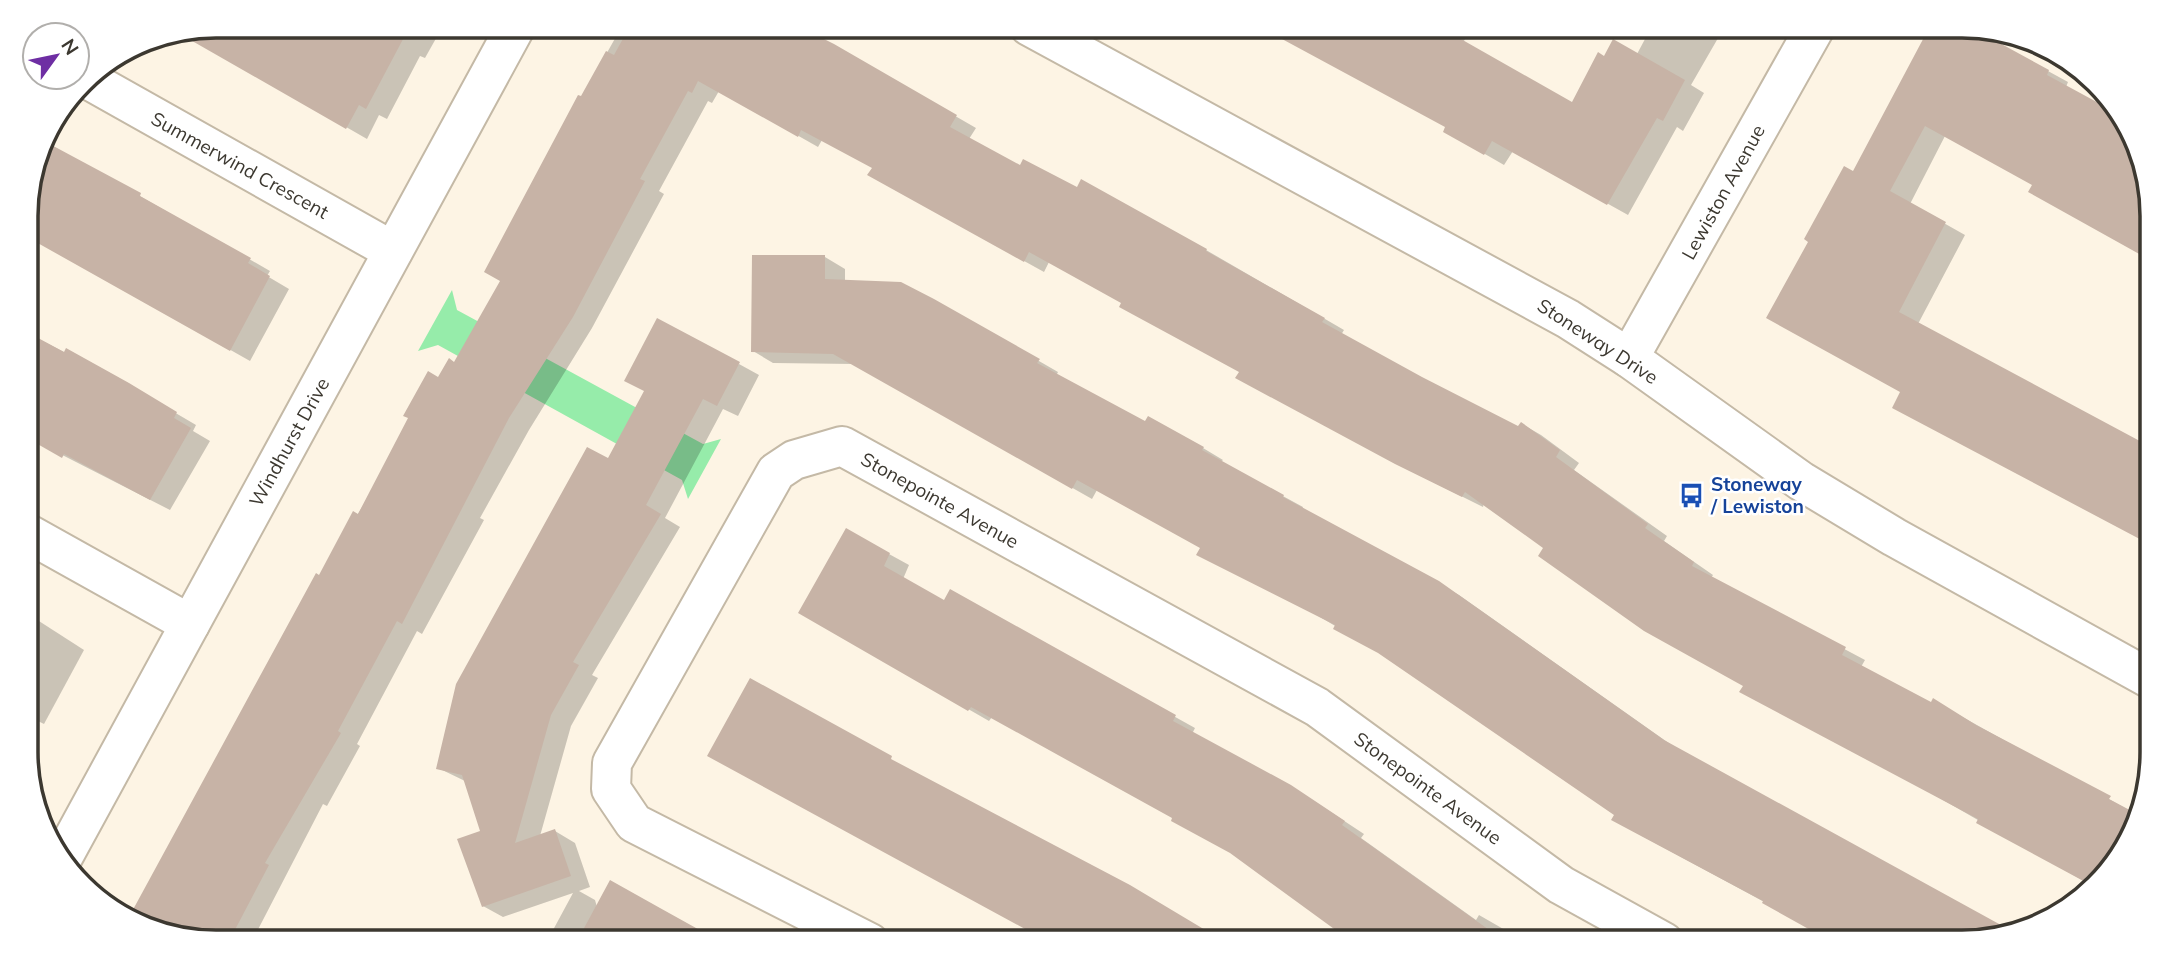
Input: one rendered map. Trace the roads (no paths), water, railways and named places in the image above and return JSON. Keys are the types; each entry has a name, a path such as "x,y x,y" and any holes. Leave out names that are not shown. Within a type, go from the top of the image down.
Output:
{"street":[{"name":"Lewiston Avenue","path":"1629,358 1809,38"},
{"name":"Windhurst Drive","path":"67,849 509,39"},
{"name":"Stoneway Drive","path":"1052,39 1568,318 1629,358 1801,481 1894,537 2140,673"},
{"name":"Summerwind Crescent","path":"97,85 393,251"},
{"name":"Stonepointe Avenue","path":"844,930 634,823 611,789 612,764 776,472 794,460 842,446 1317,707 1561,885 1642,930"},
{"path":"38,539 190,624"}],"place":[{"name":"Stoneway / Lewiston","path":"1691,495"}]}
